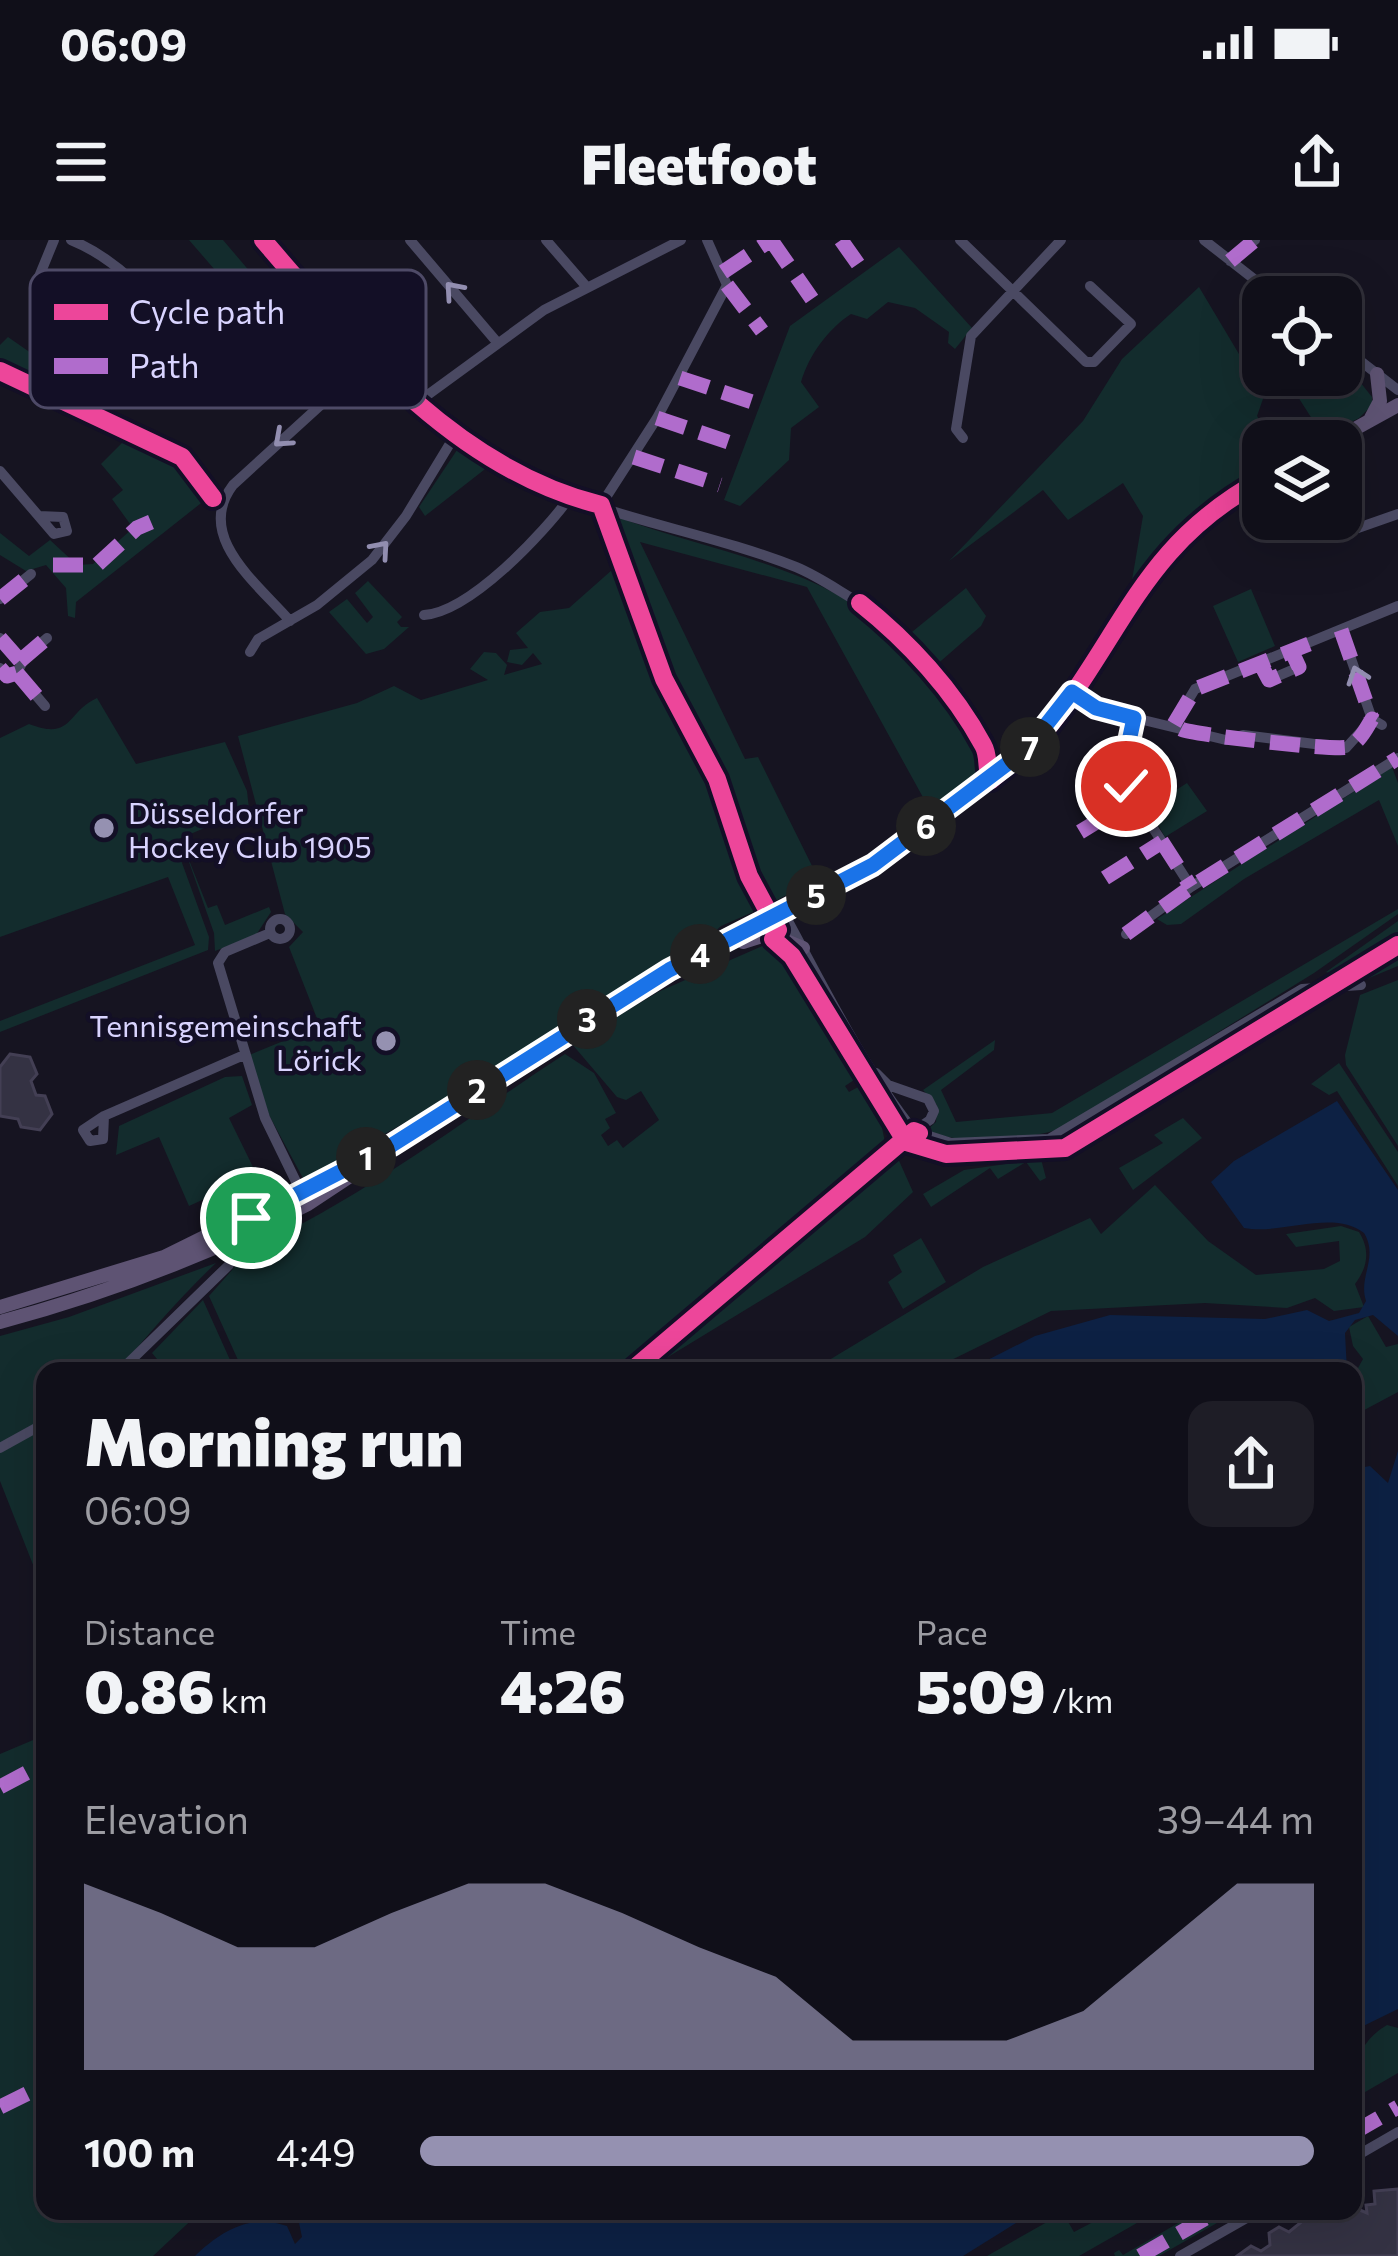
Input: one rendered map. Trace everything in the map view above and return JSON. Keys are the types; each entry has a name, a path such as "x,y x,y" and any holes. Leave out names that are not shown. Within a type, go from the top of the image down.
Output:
{"main road":[{"path":"1370,421 1390,382"},
{"path":"1362,425 1398,405"},
{"path":"0,1322 172,1269 305,1198 618,999 873,865 991,781 1045,732 1172,546 1211,510 1242,492"},
{"path":"704,952 717,954 764,934 803,948"},
{"path":"0,1307 164,1257 305,1198"}],"street":[{"path":"42,270 54,240"},
{"path":"70,240 118,270"},
{"path":"263,240 289,270"},
{"path":"410,240 496,341"},
{"path":"546,240 585,285"},
{"path":"602,505 658,418 727,285 707,240"},
{"path":"960,240 1086,362 1094,362 1132,324 1090,286"},
{"path":"963,438 956,429 970,336 1061,240"},
{"path":"1204,240 1250,276"},
{"path":"1230,261 1255,240"},
{"path":"426,397 496,341 585,285 674,241"},
{"path":"1362,361 1390,382"},
{"path":"290,621 229,549 221,536 218,513 233,484 317,408"},
{"path":"425,408 515,470 570,497 799,568 860,603"},
{"path":"250,652 258,639 372,560 406,516 457,432"},
{"path":"0,471 39,517"},
{"path":"424,615 440,613 501,572 535,541 570,497"},
{"path":"1362,527 1398,514"},
{"path":"0,599 31,574"},
{"path":"1174,724 1195,689 1398,606"},
{"path":"1072,692 1096,708 1174,724 1211,738 1243,736 1338,748 1354,743 1377,722 1341,630"},
{"path":"0,638 8,670 45,706"},
{"path":"8,670 47,638"},
{"path":"1261,663 1269,680 1299,667 1292,650"},
{"path":"1134,718 1123,769 1126,786 1191,887"},
{"path":"1126,934 1191,887 1398,758"},
{"path":"783,912 910,1136"},
{"path":"270,933 219,959 265,1118 305,1198"},
{"path":"910,1136 951,1143 1048,1139 1302,989 1360,985"},
{"path":"104,1116 244,1055"},
{"path":"876,1073 933,1105 930,1120 910,1136"},
{"path":"129,1362 229,1265"},
{"path":"0,1448 36,1428"},
{"path":"1362,2153 1398,2132"},
{"path":"1180,2256 1243,2220"}],"green space":[{"path":"189,240 223,240 249,270 215,270"},
{"path":"899,247 972,328 955,349 948,343 949,332 915,308 888,302 867,319 851,314 827,335 805,372 801,382 819,407 791,428 789,460 740,506 724,500 790,326"},
{"path":"1199,287 1242,359 1242,396 1264,396 1259,420 1242,420 1242,486 1193,521 1132,580 1143,516 1123,483 1068,520 1043,490 949,561 1083,421 1122,359"},
{"path":"8,337 30,352 30,382 0,368 0,345"},
{"path":"1362,384 1372,397 1372,405 1355,420 1313,420 1297,396 1362,396"},
{"path":"88,408 110,408 130,422 126,425"},
{"path":"130,435 178,457 205,500 76,602 75,618 68,616 66,588 46,565 26,571 0,555 0,533 29,556 50,540 77,565 93,564 133,528 112,499 123,490 101,464"},
{"path":"459,447 489,466 425,516 419,507"},
{"path":"617,517 795,575 861,609 890,631 924,671 968,736 984,778 917,828 914,824 930,810 807,587 640,542 745,759 758,757 818,878 766,906 744,855 747,851 732,819 737,815 729,796 664,672 613,525"},
{"path":"621,562 661,682 714,780 760,909 721,926 700,945 612,993 432,1107 304,1180 269,1115 249,1055 320,1026 289,947 303,932 285,914 238,736 357,703 394,686 421,700 488,680 470,669 484,652 496,653 507,665 504,675 542,664 533,653 522,665 507,662 510,650 528,648 516,633 540,612 569,608"},
{"path":"368,581 402,617 397,622 401,627 409,627 384,649 366,654 329,612 347,599 367,623 373,617 355,593"},
{"path":"966,588 986,616 981,626 934,667 907,636"},
{"path":"1251,589 1275,646 1238,662 1213,606"},
{"name":"Düsseldorfer Hockey Club 1905","path":"97,698 136,764 225,742 247,791 249,809 174,841 209,937 208,950 0,1032 0,1021 195,945 168,877 0,937 0,738 29,724 62,727"},
{"path":"1392,767 1398,783 1398,846 1379,800 1244,879 1181,924 1167,925 1157,919"},
{"path":"1187,783 1207,811 1165,837 1148,808"},
{"path":"183,845 208,908 217,905 225,925 269,907 271,912 256,935 215,951 214,933"},
{"path":"1398,909 1398,914 1314,973 1063,1128 994,1140 958,1139 927,1130 936,1122 937,1105 923,1090 995,1040 994,1050 941,1090 956,1122 1052,1113"},
{"path":"1398,921 1398,966 1357,983 1326,972"},
{"path":"767,944 774,946 828,1028 854,1080 845,1086 849,1092 858,1087 882,1128 886,1147 871,1167 637,1362 239,1362 209,1296 240,1261 239,1254 366,1187 565,1054 594,1073 616,1113 605,1119 610,1128 601,1135 608,1146 617,1140 623,1148 659,1120 641,1091 626,1100 617,1097 572,1044 658,992"},
{"path":"1398,980 1398,1146 1346,1065 1345,1055 1360,995"},
{"path":"1339,1063 1398,1152 1398,1186 1337,1091 1329,1095 1311,1084"},
{"path":"242,1076 252,1105 229,1118 253,1167 257,1166 246,1180 189,1206 159,1137 116,1155 119,1126 225,1077"},
{"path":"1183,1118 1202,1138 1133,1190 1119,1168 1163,1143 1154,1135"},
{"path":"896,1154 913,1192 865,1237 660,1362 645,1362 749,1271"},
{"path":"1041,1159 1046,1178 1040,1181 1026,1162 998,1179 990,1168 931,1207 923,1194 964,1170"},
{"path":"1155,1185 1208,1241 1256,1275 1324,1269 1340,1261 1339,1241 1296,1247 1286,1234 1341,1226 1359,1232 1365,1246 1366,1259 1355,1284 1364,1307 1334,1311 1315,1298 1287,1308 1205,1303 1051,1311 947,1362 826,1362 983,1267 1090,1218 1101,1234"},
{"path":"921,1238 946,1282 903,1309 888,1282 902,1272 893,1255"},
{"path":"216,1263 125,1362 36,1362 36,1426 0,1446 0,1336 69,1317"},
{"path":"203,1300 231,1362 160,1362 152,1353"},
{"path":"1368,1316 1386,1347 1398,1344 1398,1392 1362,1411 1363,1359 1353,1346 1349,1327"},
{"path":"36,1431 36,1572 0,1481 0,1451"},
{"path":"36,1739 36,2220 191,2220 153,2256 0,2256 0,1754"},
{"path":"1387,2025 1398,2028 1398,2073 1362,2094 1362,2051"},
{"path":"1051,2220 1067,2220 1074,2232 1097,2220 1142,2220 1079,2256 987,2256"},
{"path":"1183,2220 1222,2220 1159,2256 1115,2256 1114,2253 1119,2250 1123,2255"}],"water":[{"path":"1337,1101 1398,1190 1398,1336 1373,1315 1355,1320 1345,1333 1347,1362 984,1362 1035,1336 1110,1315 1265,1319 1307,1310 1329,1321 1359,1313 1366,1301 1370,1251 1364,1233 1338,1223 1244,1228 1211,1182 1234,1161"},
{"path":"1398,1451 1398,2009 1362,2027 1362,1467 1370,1466 1388,1483"},
{"path":"298,2220 1021,2220 963,2256 195,2256 226,2232 249,2223 287,2226 295,2244 302,2237"}],"building":[{"path":"10,1054 30,1057 37,1074 31,1081 36,1095 45,1096 52,1114 40,1130 0,1116 0,1067"},
{"path":"1398,2189 1398,2256 1237,2256 1251,2246 1261,2251 1270,2245 1269,2233 1279,2227 1289,2232 1304,2220 1362,2220 1366,2205 1375,2204 1374,2191"}],"marked path":[{"path":"771,240 812,299"},
{"path":"723,272 771,240"},
{"path":"841,240 858,264"},
{"path":"1230,261 1255,240"},
{"path":"727,285 762,331"},
{"path":"680,378 752,402"},
{"path":"657,418 734,444"},
{"path":"634,457 720,485"},
{"path":"53,565 97,565 137,528 151,522"},
{"path":"0,599 31,574"},
{"path":"1341,630 1372,719"},
{"path":"0,638 22,663 17,673 7,676 0,668"},
{"path":"20,661 47,638"},
{"path":"1174,724 1195,689 1309,644"},
{"path":"1260,663 1269,680 1299,667 1291,650"},
{"path":"17,673 45,706"},
{"path":"1134,718 1122,769 1126,786 1191,887"},
{"path":"1181,729 1338,748 1356,742 1372,719 1382,725"},
{"path":"1126,934 1191,887 1398,758"},
{"path":"1080,832 1134,799"},
{"path":"1105,878 1162,842"},
{"path":"0,1787 36,1768"},
{"path":"0,2107 36,2089"},
{"path":"1362,2128 1398,2107"},
{"path":"1140,2256 1202,2220"}],"cycle path":[{"path":"263,240 289,270"},
{"path":"0,371 30,385"},
{"path":"78,408 182,457 213,498"},
{"path":"423,408 501,464 549,488 601,505 664,679 717,779 749,876 778,930 773,939 792,956 906,1142 946,1154 1065,1148 1398,945"},
{"path":"860,603 944,686 985,749 991,780 1046,730 1162,561 1189,532 1242,492"},
{"path":"642,1362 914,1131 919,1133"}],"place":[{"name":"Düsseldorfer Hockey Club 1905","path":"104,828"},
{"name":"Tennisgemeinschaft Lörick","path":"386,1041"}],"route":[{"path":"251,1218 392,1145 669,970 873,865 991,781 1045,732 1072,692 1096,708 1134,718 1123,769 1126,786"}]}
